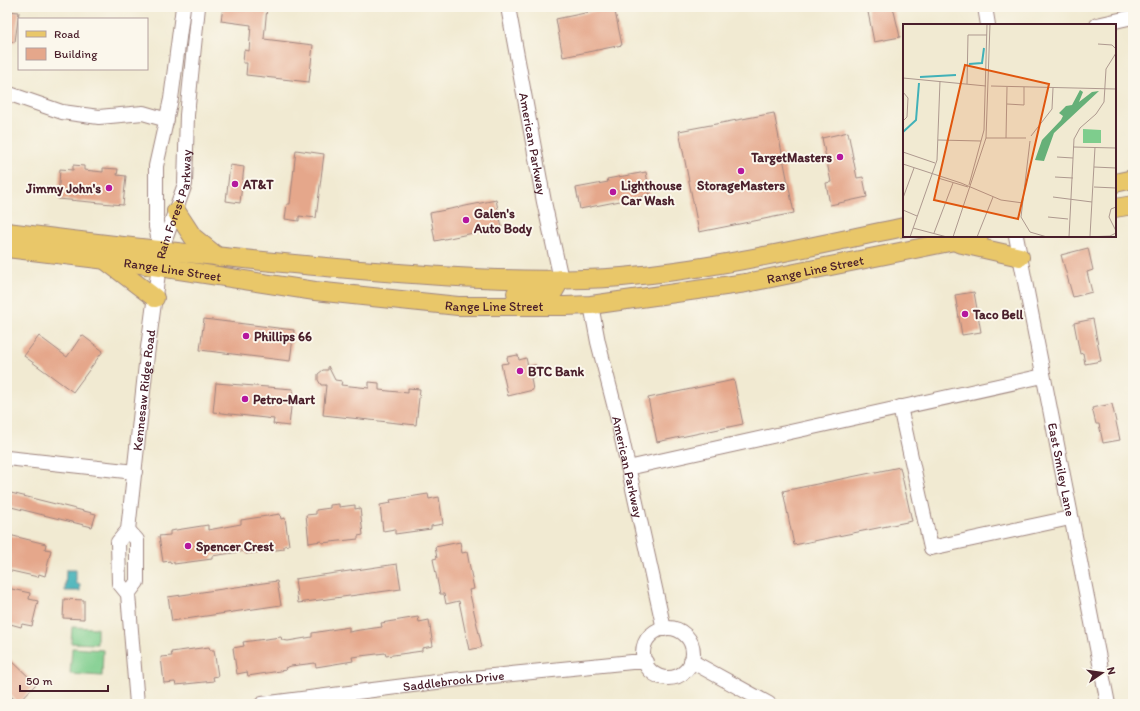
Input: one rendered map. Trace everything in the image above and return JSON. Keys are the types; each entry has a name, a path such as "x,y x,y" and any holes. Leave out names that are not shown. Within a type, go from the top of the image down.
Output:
{"main road":[{"path":"1116,183 1133,179"},
{"path":"1116,208 1133,205"},
{"path":"176,211 193,237 218,257"},
{"name":"Range Line Street","path":"7,248 105,260 160,260 218,257 453,278 561,279 621,277 739,261 903,227"},
{"name":"Range Line Street","path":"7,232 160,260 315,291 450,305 592,305 746,283 974,237"},
{"path":"951,242 1020,258"},
{"path":"105,260 154,298"},
{"path":"592,305 592,298 596,294 636,288 688,268"},
{"path":"450,305 512,293 546,293 554,291 561,279"}],"street":[{"name":"Rain Forest Parkway","path":"160,260 156,227 156,166 172,96 183,7"},
{"name":"Rain Forest Parkway","path":"160,260 185,184 187,115 198,7"},
{"name":"American Parkway","path":"508,7 546,209 561,279"},
{"path":"985,7 988,24"},
{"path":"1102,24 1133,18"},
{"path":"7,93 62,112 99,117 143,113 167,120"},
{"name":"East Smiley Lane","path":"1016,237 1070,518 1108,704"},
{"name":"Kennesaw Ridge Road","path":"137,704 128,594 137,582 137,540 128,530 154,298 160,260"},
{"name":"American Parkway","path":"592,305 598,342 664,629"},
{"path":"628,468 1043,376"},
{"path":"900,407 931,548 1070,518"},
{"path":"7,458 135,472"},
{"path":"672,628 680,630 692,643 694,653 691,661 688,669 677,677 660,677 650,670 646,662 643,654 645,643 656,631 672,628"},
{"path":"691,661 769,704"},
{"name":"Saddlebrook Drive","path":"262,704 452,680 632,662 646,662"}],"green space":[{"path":"72,627 97,628 97,644 71,643"},
{"path":"72,648 103,650 102,676 70,674"}],"water":[{"path":"66,570 76,570 76,583 80,585 80,591 65,591"}],"building":[{"path":"223,7 267,7 264,39 313,45 309,82 246,75 247,63 243,63 244,50 249,51 251,25 221,21"},
{"path":"614,7 622,45 563,57 556,19"},
{"path":"867,7 893,7 900,37 874,42"},
{"path":"7,11 19,12 15,42 7,41"},
{"path":"774,113 794,213 699,232 679,131"},
{"name":"TargetMasters","path":"848,132 857,178 863,177 867,197 830,205 826,183 831,182 822,138"},
{"path":"296,150 324,154 316,218 299,216 299,221 285,219 287,204 290,204"},
{"path":"73,165 84,166 84,170 103,172 103,168 118,169 117,175 126,176 123,205 58,199 60,169 73,170"},
{"name":"AT&T","path":"230,165 244,167 240,203 226,201"},
{"name":"Lighthouse Car Wash","path":"646,172 650,195 580,209 576,188 608,182 607,179"},
{"name":"Galen's Auto Body","path":"496,200 502,227 435,241 430,213"},
{"path":"1088,248 1093,270 1087,272 1092,292 1073,297 1061,255"},
{"name":"Taco Bell","path":"974,292 981,332 962,335 955,295"},
{"path":"204,319 294,330 290,361 200,350"},
{"path":"1093,319 1101,361 1085,364 1083,353 1080,354 1074,323"},
{"path":"82,335 103,351 73,392 24,356 39,336 67,357"},
{"name":"BTC Bank","path":"518,355 519,360 526,358 528,366 536,365 538,376 531,378 533,390 508,396 501,364 508,363 507,357"},
{"path":"328,366 335,380 342,381 341,385 369,388 369,382 379,383 379,390 408,393 408,388 420,389 416,425 323,415 326,385 321,385 318,380 318,374 323,370 328,370"},
{"path":"734,380 743,424 657,442 648,398"},
{"path":"216,383 293,389 289,426 273,424 274,419 213,412"},
{"path":"1112,404 1120,440 1103,443 1099,424 1096,424 1092,408"},
{"path":"900,467 912,521 794,545 783,491"},
{"path":"7,492 96,514 92,527 7,506"},
{"path":"428,494 429,499 439,497 443,524 431,526 431,529 395,534 395,529 383,531 380,505 391,503 390,500"},
{"path":"339,504 339,507 355,505 355,509 360,508 363,535 358,536 358,539 309,543 306,515 316,514 316,510 330,508 330,505"},
{"path":"280,514 281,519 285,518 289,545 284,546 284,549 246,554 246,551 212,556 212,559 174,564 174,562 170,563 170,561 163,562 159,536 170,535 170,531 208,525 208,530 241,524 241,520"},
{"path":"9,535 46,544 45,549 51,550 45,576 39,574 38,577 7,570"},
{"path":"460,542 462,553 467,552 474,589 469,590 482,647 469,650 459,601 446,604 444,594 440,594 433,559 437,558 435,547"},
{"path":"397,564 401,589 298,603 295,579"},
{"path":"277,581 281,605 172,621 168,597"},
{"path":"7,588 30,593 29,599 38,601 32,626 22,624 21,627 7,623"},
{"path":"64,599 84,600 84,619 63,618"},
{"path":"418,617 419,622 429,620 433,646 422,648 422,651 386,656 385,653 352,657 353,661 316,667 315,663 291,666 285,668 286,670 248,676 247,672 237,674 233,648 244,646 243,642 281,637 282,640 288,641 312,637 312,633 349,627 349,632 382,627 381,623"},
{"path":"209,647 210,650 214,650 218,676 213,677 214,681 176,685 175,682 164,683 161,657 172,656 171,652"},
{"path":"7,656 36,684 18,703 7,692"}],"place":[{"name":"TargetMasters","path":"840,157"},
{"name":"StorageMasters","path":"741,171"},
{"name":"AT&T","path":"235,184"},
{"name":"Jimmy John's","path":"109,188"},
{"name":"Lighthouse Car Wash","path":"613,192"},
{"name":"Galen's Auto Body","path":"466,220"},
{"name":"Taco Bell","path":"965,314"},
{"name":"Phillips 66","path":"246,336"},
{"name":"BTC Bank","path":"520,371"},
{"name":"Petro-Mart","path":"245,399"},
{"name":"Spencer Crest","path":"188,546"}]}
